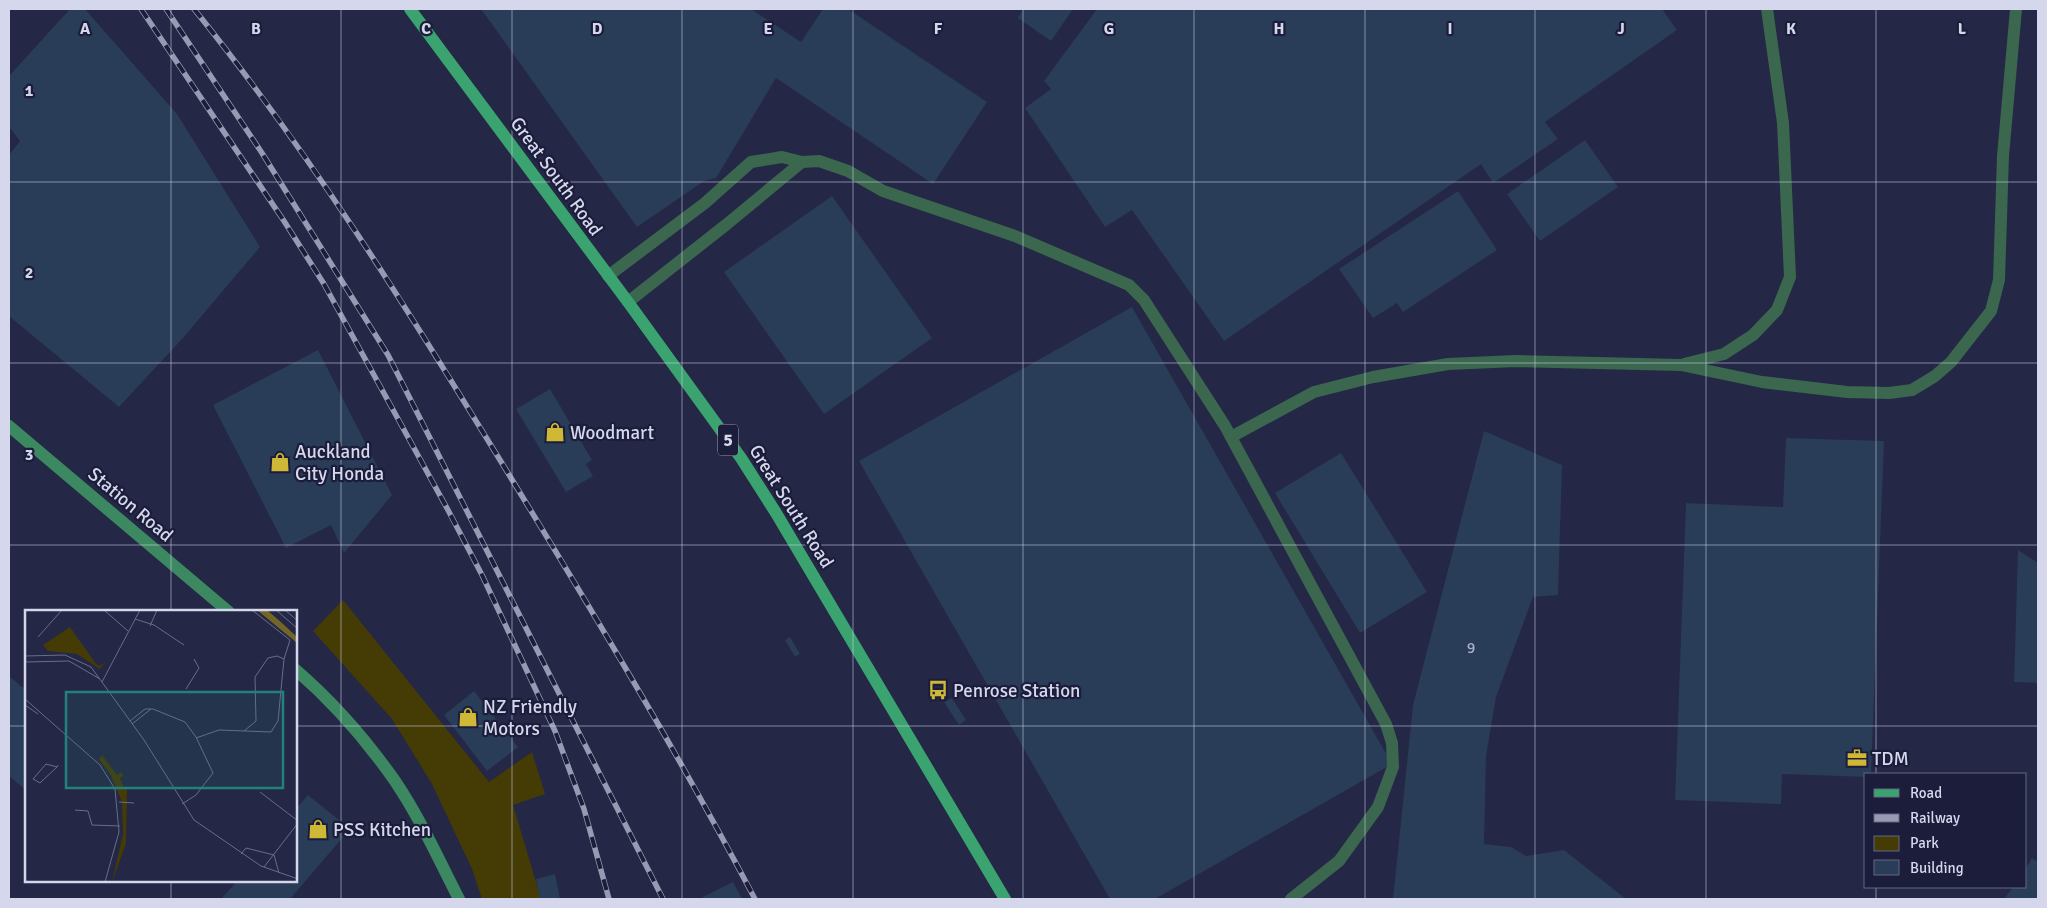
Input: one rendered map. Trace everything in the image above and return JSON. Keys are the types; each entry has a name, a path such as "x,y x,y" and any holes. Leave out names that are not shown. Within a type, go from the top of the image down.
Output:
{"main road":[{"name":"Great South Road","path":"410,9 628,302 741,458 776,513 1005,899"},
{"name":"Station Road","path":"9,426 227,610"},
{"path":"298,672 323,694 395,782 434,848 459,899"}],"lane":[{"path":"1681,365 1724,354 1753,335 1776,310 1790,277 1783,124 1767,9"},
{"path":"1231,437 1314,392 1373,377 1439,366 1516,361 1681,365 1762,382 1846,392 1889,393 1912,390 1935,376 1951,362 1991,311 1999,280 2002,156 2016,9"},
{"path":"608,276 705,203 751,162 782,157 802,162 820,161 848,171 884,191 1015,236 1129,285 1144,300 1231,437 1386,724 1392,743 1393,767 1378,806 1339,861 1291,899"},
{"path":"628,302 802,162"}],"green space":[{"path":"343,600 489,782 532,752 545,794 513,805 541,899 482,899 472,869 432,784 392,719 313,631"}],"building":[{"path":"70,9 85,9 177,114 260,247 183,338 119,407 9,316 9,155 20,141 9,127 9,76"},
{"path":"481,9 751,9 801,42 823,9 848,9 987,102 933,184 776,78 716,178 704,181 637,227"},
{"path":"1023,9 1073,9 1051,41 1018,18"},
{"path":"1097,9 1662,9 1677,30 1545,122 1558,139 1493,183 1481,164 1224,341 1132,210 1105,227 1025,108 1051,89 1044,81"},
{"path":"1585,140 1618,187 1540,241 1507,194"},
{"path":"1458,191 1497,250 1403,312 1397,303 1373,318 1339,269"},
{"path":"832,196 932,338 824,414 724,272"},
{"path":"1132,307 1392,764 1155,899 1110,899 859,461"},
{"path":"318,350 392,495 344,553 331,525 286,548 213,405"},
{"path":"550,389 592,460 586,464 593,476 566,492 516,409"},
{"path":"1484,431 1562,465 1558,595 1533,597 1496,697 1486,756 1484,844 1511,847 1526,856 1564,850 1626,899 1393,899 1413,705"},
{"path":"1786,438 1884,441 1871,773 1864,773 1864,777 1782,774 1781,804 1675,800 1686,503 1783,507"},
{"path":"1341,453 1427,592 1360,633 1275,493"},
{"path":"2018,550 2038,563 2038,683 2014,682"},
{"path":"790,637 800,654 795,657 785,640"},
{"path":"9,676 22,687 25,687 25,789 9,776"},
{"path":"474,691 518,747 487,771 444,715"},
{"path":"952,698 966,720 959,725 944,702"},
{"path":"308,795 350,829 290,899 221,899 235,883 298,883 298,807"},
{"path":"2032,858 2038,862 2038,899 2004,899 2012,888 2027,888 2027,866"},
{"path":"555,874 560,899 540,899 536,879"},
{"path":"733,882 742,899 699,899"}],"railway":[{"path":"141,9 284,221 324,284 448,510 482,575 555,731 584,809 609,899"},
{"path":"166,9 262,153 388,355 663,899"},
{"path":"194,9 277,117 354,229 428,344 631,677 755,899"}],"place":[{"name":"Woodmart","path":"555,432"},
{"name":"Auckland City Honda","path":"280,462"},
{"name":"Penrose Station","path":"938,690"},
{"name":"NZ Friendly Motors","path":"468,717"},
{"name":"TDM","path":"1857,758"},
{"name":"PSS Kitchen","path":"318,829"}]}
